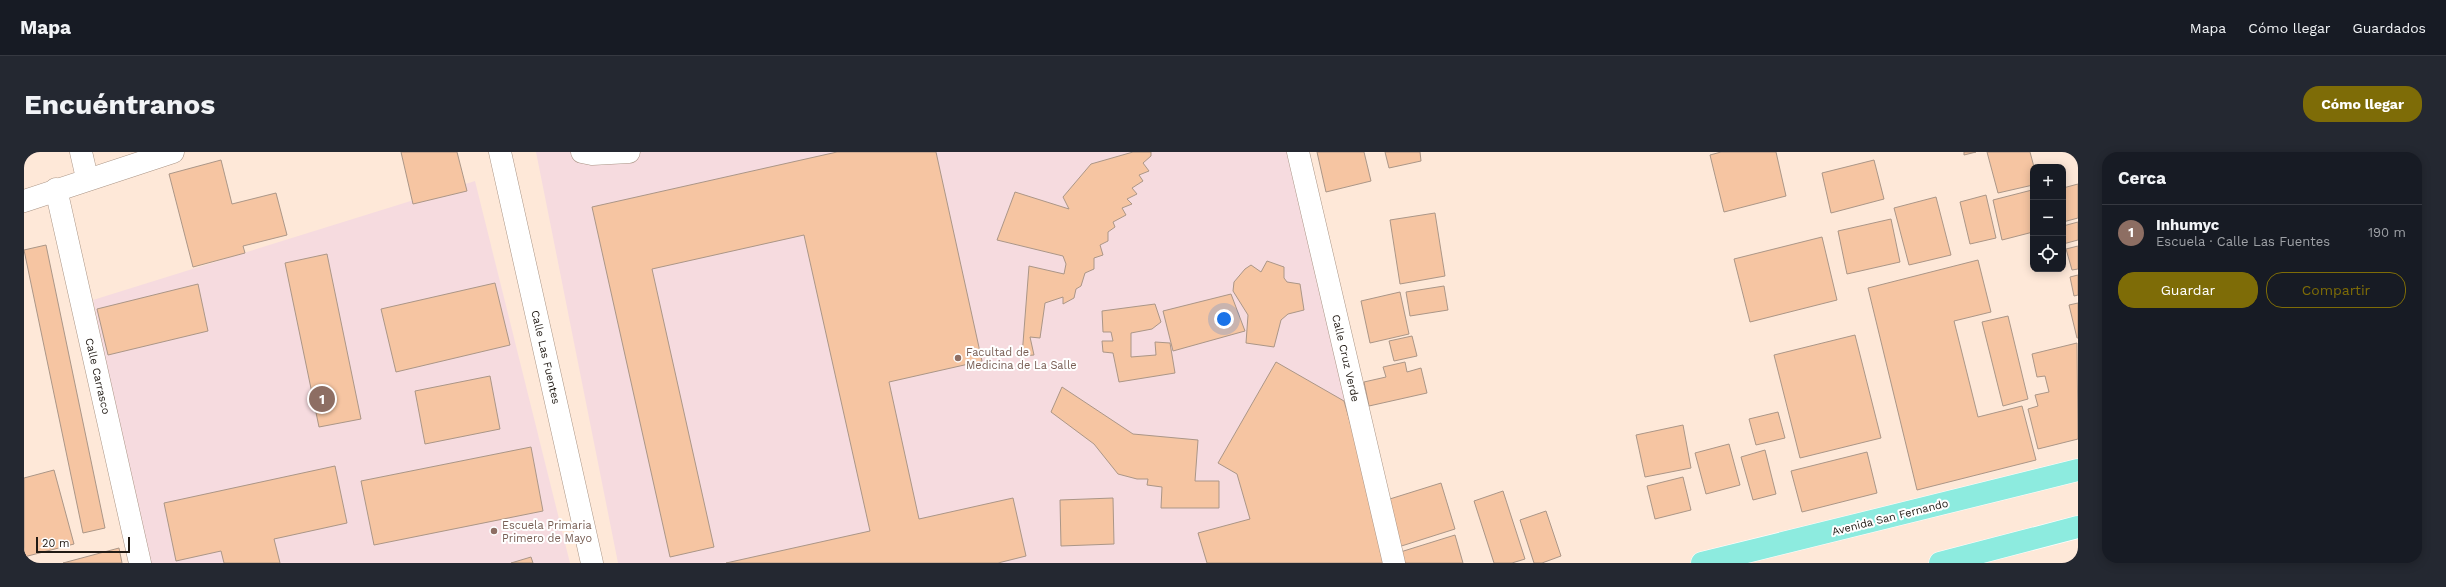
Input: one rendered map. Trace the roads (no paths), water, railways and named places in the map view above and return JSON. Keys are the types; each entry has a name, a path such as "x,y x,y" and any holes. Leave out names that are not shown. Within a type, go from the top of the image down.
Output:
{"main road":[{"name":"Avenida San Fernando","path":"1702,563 2078,470"},
{"path":"1940,563 2078,528"}],"street":[{"path":"81,152 88,178"},
{"path":"24,201 88,178 173,152"},
{"path":"582,152 592,154 629,152"},
{"name":"Calle Cruz Verde","path":"1298,152 1394,563"},
{"name":"Calle Las Fuentes","path":"503,153 592,563"},
{"name":"Calle Carrasco","path":"56,189 140,563"}],"place":[{"name":"Facultad de Medicina de La Salle","path":"958,358"},
{"name":"Inhumyc","path":"322,399"},
{"name":"Escuela Primaria Primero de Mayo","path":"494,531"}]}
